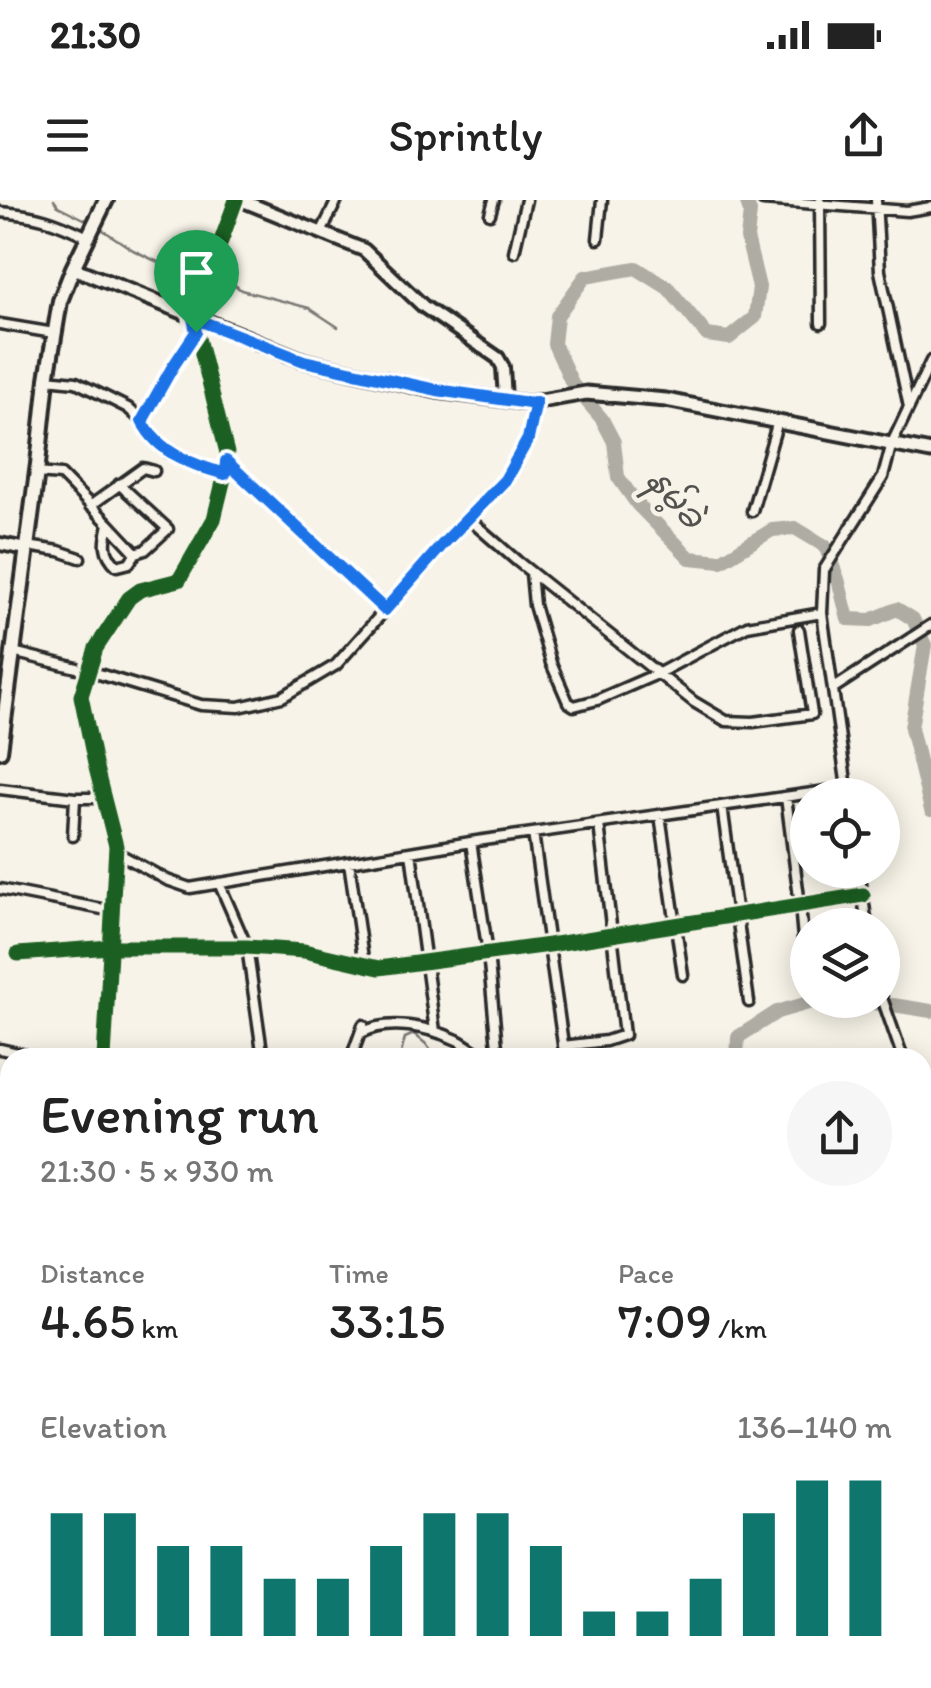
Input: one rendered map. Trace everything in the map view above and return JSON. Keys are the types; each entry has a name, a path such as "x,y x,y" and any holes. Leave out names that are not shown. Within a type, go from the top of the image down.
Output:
{"highway":[{"path":"0,751 54,333 72,268 102,207"}],"main road":[{"path":"72,268 304,361 437,390 536,402 580,394 666,400 931,452"}],"street":[{"path":"105,1048 116,852 81,696 96,648 134,593 178,580 214,519 226,453 193,318 238,200 364,250 423,306 498,358 503,367 505,400"},
{"path":"321,233 337,200"},
{"path":"490,214 494,200"},
{"path":"514,252 526,200"},
{"path":"598,239 602,200"},
{"path":"763,200 876,204 907,211 931,207"},
{"path":"820,202 821,323"},
{"path":"876,204 880,271 909,408"},
{"path":"0,212 53,220 88,238"},
{"path":"0,324 54,333"},
{"path":"142,421 196,332"},
{"path":"845,778 822,612 824,570 882,477 892,443 930,366"},
{"path":"46,378 76,382 128,408 170,453 225,474"},
{"path":"13,652 89,670 201,705 238,707 282,696 336,664 505,480 528,439 536,402"},
{"path":"752,510 778,421"},
{"path":"226,461 385,610"},
{"path":"90,506 143,468 154,471"},
{"path":"37,473 61,475 136,554"},
{"path":"109,524 105,546 117,566 128,563 168,529 118,484"},
{"path":"469,519 694,702 726,721 753,722 812,714 799,630"},
{"path":"0,544 59,551 80,558"},
{"path":"532,573 534,605 551,662 568,702 574,706 659,673 746,626 822,612"},
{"path":"834,688 931,626"},
{"path":"0,789 104,798"},
{"path":"786,797 800,908"},
{"path":"116,852 190,888 471,842 790,797"},
{"path":"73,836 75,798"},
{"path":"722,806 748,1002"},
{"path":"660,815 683,975"},
{"path":"533,833 563,1046 606,1041 624,1034 599,824"},
{"path":"471,842 497,1048"},
{"path":"411,852 435,1031"},
{"path":"350,862 364,965"},
{"path":"219,883 248,947 262,1048"},
{"path":"862,888 865,908"},
{"path":"0,889 112,911"},
{"path":"18,954 110,947 248,947 304,952 379,968 863,895"},
{"path":"889,1018 899,1048"},
{"path":"355,1048 362,1029 406,1026 435,1031 469,1048"}],"waterway":[{"path":"54,200 58,206 90,222"},
{"name":"နမ့်ခဲ","path":"746,200 750,212 747,238 759,287 755,317 729,338 707,335 668,288 636,268 585,277 557,316 554,344 573,385 602,419 614,442 618,477 637,504 690,558 721,561 772,530 795,528 825,546 848,619 871,620 897,609 913,619 925,645 911,728 931,810"},
{"path":"97,226 164,265 208,264"},
{"path":"214,268 241,290 309,308 338,327"},
{"name":"နမ့်ခဲ","path":"900,1006 931,1011"},
{"path":"737,1048 738,1037 777,1012 790,1008"},
{"path":"402,1048 405,1038 414,1034 429,1048"}],"cycle path":[{"path":"105,1048 116,846 81,696 96,648 129,598 140,590 179,580 214,519 227,453 193,318 236,200"},
{"path":"18,954 110,947 247,947 304,951 379,968 863,895"}],"route":[{"path":"193,318 304,361 437,390 536,402 528,439 505,480 385,610 226,461 225,474 203,468 170,453 148,433 142,421 196,332 193,318"}]}
